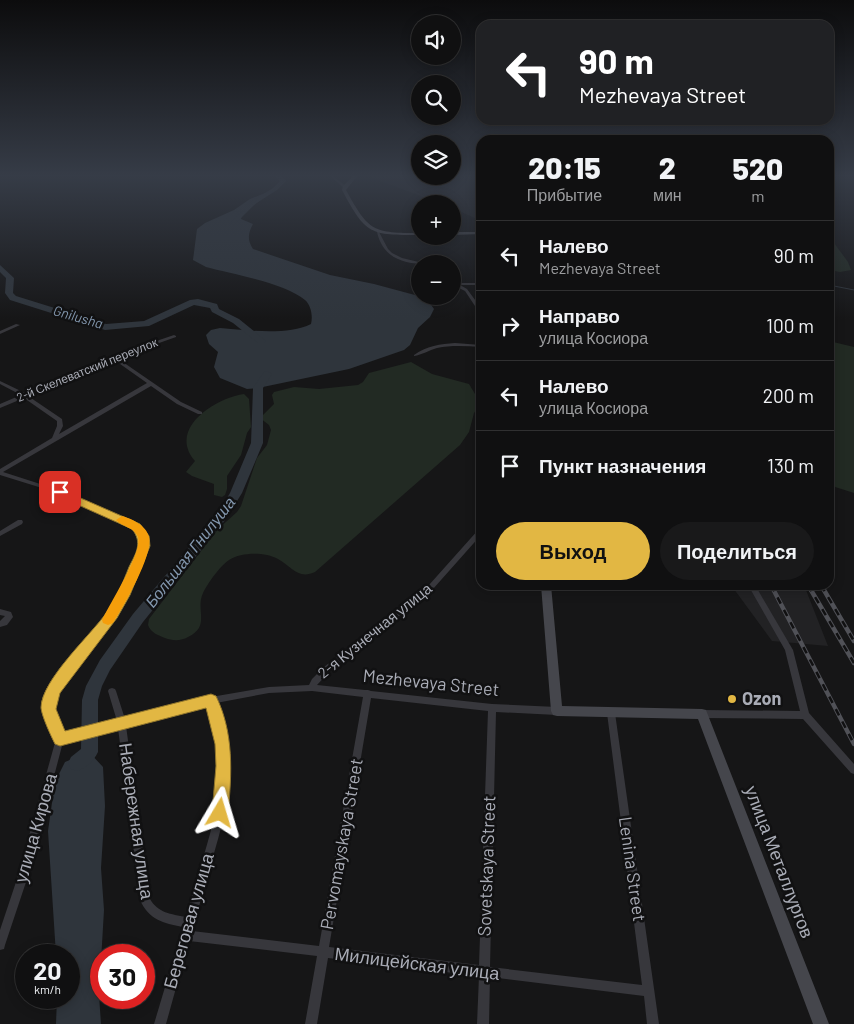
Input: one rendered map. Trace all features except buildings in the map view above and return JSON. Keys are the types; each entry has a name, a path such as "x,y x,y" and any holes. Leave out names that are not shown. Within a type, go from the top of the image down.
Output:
{"street":[{"path":"365,224 378,233 411,234"},
{"path":"378,233 386,250 392,256 411,261"},
{"path":"461,234 476,234"},
{"path":"461,284 476,284"},
{"path":"461,288 466,290 476,304"},
{"path":"0,332 18,325"},
{"name":"2-й Скелеватский переулок","path":"0,406 114,358 174,336"},
{"path":"416,355 432,346 476,346"},
{"path":"114,358 150,384 200,413"},
{"path":"0,382 24,395 60,420 60,426 55,438"},
{"path":"0,472 150,384"},
{"path":"0,472 60,492 136,526 143,536 144,546 141,556 112,615 59,680 53,692 49,709 60,739"},
{"path":"0,534 20,522"},
{"name":"2-я Кузнечная улица","path":"312,688 315,680 326,669 431,587 476,537"},
{"path":"546,590 558,711"},
{"path":"754,590 789,650 804,715 854,770"},
{"path":"0,612 8,614 9,617 4,623 0,624"},
{"name":"Mezhevaya Street","path":"60,739 211,700 269,690 312,688 492,708 611,713 804,715"},
{"name":"Набережная улица","path":"112,691 122,723 145,900 149,910 156,915 188,923"},
{"name":"Pervomayskaya Street","path":"311,1024 368,693"},
{"name":"Береговая улица","path":"160,1024 217,826 222,800 223,744 211,700"},
{"name":"Sovetskaya Street","path":"483,1024 492,708"},
{"name":"Lenina Street","path":"611,713 654,1024"},
{"name":"улица Металлургов","path":"702,714 821,1024"},
{"name":"улица Кирова","path":"0,945 22,879 60,739"},
{"name":"Милицейская улица","path":"185,935 648,991"}],"shaded area":[{"path":"204,224 252,224 249,237 253,249 330,275 411,294 411,305 431,305 434,309 430,317 418,328 410,345 404,350 349,369 247,389 220,378 214,367 218,352 209,344 206,335 211,330 220,328 279,331 301,328 311,324 312,314 309,305 296,294 285,289 206,267 193,260 197,229"},
{"path":"834,243 848,262 851,270 834,271"},
{"path":"834,342 854,347 854,493 834,487"},
{"path":"411,362 432,374 469,384 476,396 476,410 469,432 460,445 315,572 309,574 299,573 278,559 267,555 247,554 234,557 218,570 203,593 201,599 201,623 195,633 185,638 171,640 153,632 148,625 149,619 217,530 241,506 257,458 267,445 271,430 269,425 260,418 274,404 272,395 274,392 294,387 319,389 358,385 363,382 369,373"},
{"path":"244,394 249,399 251,427 247,433 241,455 227,476 225,495 222,497 214,495 214,484 186,472 195,461 188,449 187,438 191,427 198,417 208,409 232,397"},
{"path":"735,590 806,590 828,646 772,641"},
{"path":"89,752 103,767 105,806 101,868 104,910 102,944 90,944 90,1009 100,1009 101,1024 56,1024 57,1009 80,1009 80,944 55,944 48,831 55,782 65,762"}],"waterway":[{"name":"Большая Гнилуша","path":"231,228 232,224"},
{"name":"Gnilusha","path":"0,267 10,278 9,293 13,298 105,327 146,324 193,302 198,302 214,306 215,310 236,321 261,341"},
{"path":"834,286 854,290"},
{"name":"Большая Гнилуша","path":"77,763 89,752 90,700 94,686 105,665 138,618 222,516 236,493 257,443 258,388 267,374"}],"railway":[{"path":"774,590 854,744"},
{"path":"811,590 854,663"},
{"path":"824,590 854,641"}],"slow traffic":[{"path":"108,620 123,595 144,546 143,536 136,526 122,520"}],"place":[{"name":"Ozon","path":"732,699"}],"route":[{"path":"60,492 136,526 143,536 144,546 123,595 112,615 59,680 53,692 49,709 60,739 211,700 223,744 224,766 220,813"}]}
